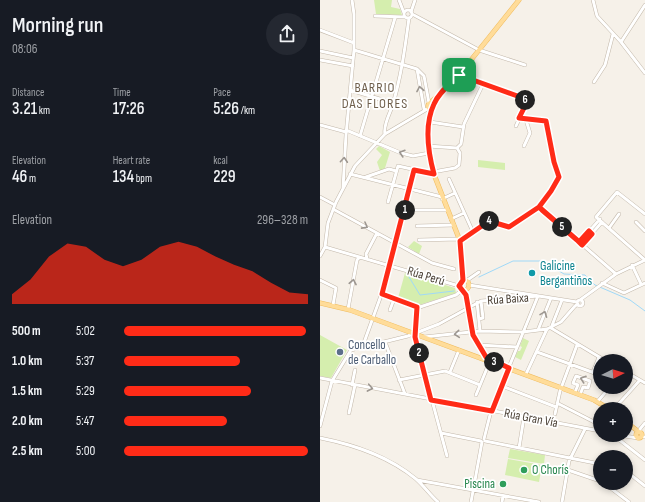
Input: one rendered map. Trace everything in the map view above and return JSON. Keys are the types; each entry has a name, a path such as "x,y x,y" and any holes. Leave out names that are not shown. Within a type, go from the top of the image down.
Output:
{"main road":[{"path":"464,290 466,282 460,240 442,198 429,153 429,107 459,75 519,0"},
{"path":"466,282 459,286 464,290 466,295 472,332 487,359"},
{"path":"320,303 348,309 598,401"}],"street":[{"path":"343,188 342,180 354,50 354,14 352,0"},
{"path":"399,0 404,10 405,18"},
{"path":"385,134 384,129 393,103 403,64 409,18 415,0"},
{"path":"593,0 597,16 621,42 645,73"},
{"path":"621,42 645,5"},
{"path":"404,10 413,7"},
{"path":"404,10 479,50 525,65"},
{"path":"375,16 409,18"},
{"path":"360,136 395,18"},
{"path":"320,30 354,43"},
{"path":"594,82 605,65 613,34"},
{"path":"354,50 403,64 418,71 426,80 429,107"},
{"path":"320,51 353,58"},
{"path":"320,60 353,66"},
{"path":"418,71 429,107"},
{"path":"459,75 525,99 526,104 516,126"},
{"path":"457,148 461,144 463,127 483,84"},
{"path":"350,90 393,103"},
{"path":"320,256 326,230 334,207 350,174 385,134 429,107"},
{"path":"419,240 460,240 489,221 509,227 539,207 559,177 554,162 546,121 526,120 519,118"},
{"path":"524,146 530,133 526,120"},
{"path":"430,122 463,127"},
{"path":"320,125 346,131 413,156 429,153"},
{"path":"428,146 457,148"},
{"path":"388,202 398,166 434,173 457,167 459,165 460,153 457,148"},
{"path":"365,177 389,169 396,171"},
{"path":"362,348 382,295 405,210 414,170"},
{"path":"350,174 442,198 455,193"},
{"path":"449,179 473,232"},
{"path":"342,180 347,181"},
{"path":"424,337 480,331 524,332 549,329 561,322 576,303 597,286 632,265 645,260 596,216 617,192 645,214"},
{"path":"320,198 396,244 432,263 454,270"},
{"path":"320,203 324,200"},
{"path":"539,207 616,274"},
{"path":"405,210 447,210"},
{"path":"451,219 464,213"},
{"path":"609,228 619,214"},
{"path":"581,244 601,221"},
{"path":"636,222 645,231"},
{"path":"417,226 454,225"},
{"path":"367,259 366,254 377,233"},
{"name":"Rúa Perú","path":"322,246 459,286"},
{"path":"348,309 357,260 360,257"},
{"path":"602,283 624,293 643,284 632,265"},
{"path":"466,282 479,272"},
{"path":"320,280 336,288 333,306"},
{"path":"466,282 576,303"},
{"path":"382,295 417,307 456,295 464,290"},
{"path":"523,298 524,294"},
{"path":"471,502 483,441 492,411 538,296"},
{"name":"Rúa Baixa","path":"332,381 351,350 385,342 439,324 468,306 481,300 538,296"},
{"path":"538,330 550,298"},
{"path":"390,310 394,299"},
{"path":"479,319 483,318 481,300"},
{"path":"526,374 562,300"},
{"path":"477,302 480,331"},
{"path":"417,307 415,333 431,400 447,456"},
{"path":"549,329 594,354"},
{"path":"385,342 405,394"},
{"path":"555,414 561,387 577,344"},
{"path":"479,345 517,347"},
{"path":"450,372 459,350"},
{"path":"537,352 593,372"},
{"path":"476,395 487,359"},
{"path":"349,413 355,370"},
{"path":"399,380 438,371 450,372 480,385"},
{"path":"576,376 590,381 588,388 583,387 573,383 576,376"},
{"path":"633,376 645,383"},
{"name":"Rúa Gran Vía","path":"320,378 593,430"},
{"path":"620,402 640,380"},
{"path":"320,426 332,381"},
{"path":"575,392 578,385"},
{"path":"502,386 557,405 593,422"},
{"path":"580,395 583,387"},
{"path":"598,401 604,394"},
{"path":"324,410 329,412"},
{"path":"519,448 524,417"},
{"path":"640,436 640,429 645,423"},
{"path":"562,502 570,461 585,428"},
{"path":"441,433 593,462"},
{"path":"320,438 385,458 397,464 417,480 438,502"},
{"path":"622,442 645,460"},
{"path":"568,470 593,479"},
{"path":"633,477 645,486"},
{"path":"417,480 540,502"},
{"path":"613,490 629,502"},
{"path":"502,502 503,496"}],"green space":[{"path":"374,0 392,0 391,7 400,9 402,15 376,14"},
{"path":"379,146 390,152 385,168 380,171 377,162 382,155 376,149"},
{"path":"478,160 505,163 505,170 478,167"},
{"path":"414,241 422,246 419,254 408,247"},
{"path":"405,273 455,288 456,293 419,305 398,298"},
{"path":"320,335 347,350 331,378 320,376"},
{"path":"523,338 529,341 521,360 515,357 522,347 520,346"},
{"path":"510,449 545,455 544,464 508,458"},
{"name":"O Chorís","path":"508,459 542,465 539,482 505,475"}],"waterway":[{"path":"479,277 513,261 542,261 564,274 585,275 595,285 630,300 645,311"},
{"path":"409,277 420,295 454,291"}],"place":[{"name":"Galicine Bergantiños","path":"532,273"},
{"name":"Concello de Carballo","path":"340,352"},
{"name":"O Chorís","path":"524,470"},
{"name":"Piscina","path":"503,484"}],"district":[{"name":"BARRIO DAS FLORES","path":"375,96"}],"route":[{"path":"459,75 440,95 433,105 428,141 434,174 414,170 382,294 417,307 415,337 431,400 492,411 509,368 495,363 486,357 473,335 466,295 464,290 459,287 459,283 463,280 462,247 460,241 489,221 509,227 539,207 577,240 579,242 589,231 592,234 582,245 539,207 559,179 546,121 519,118 526,104 526,100 459,75"}]}
